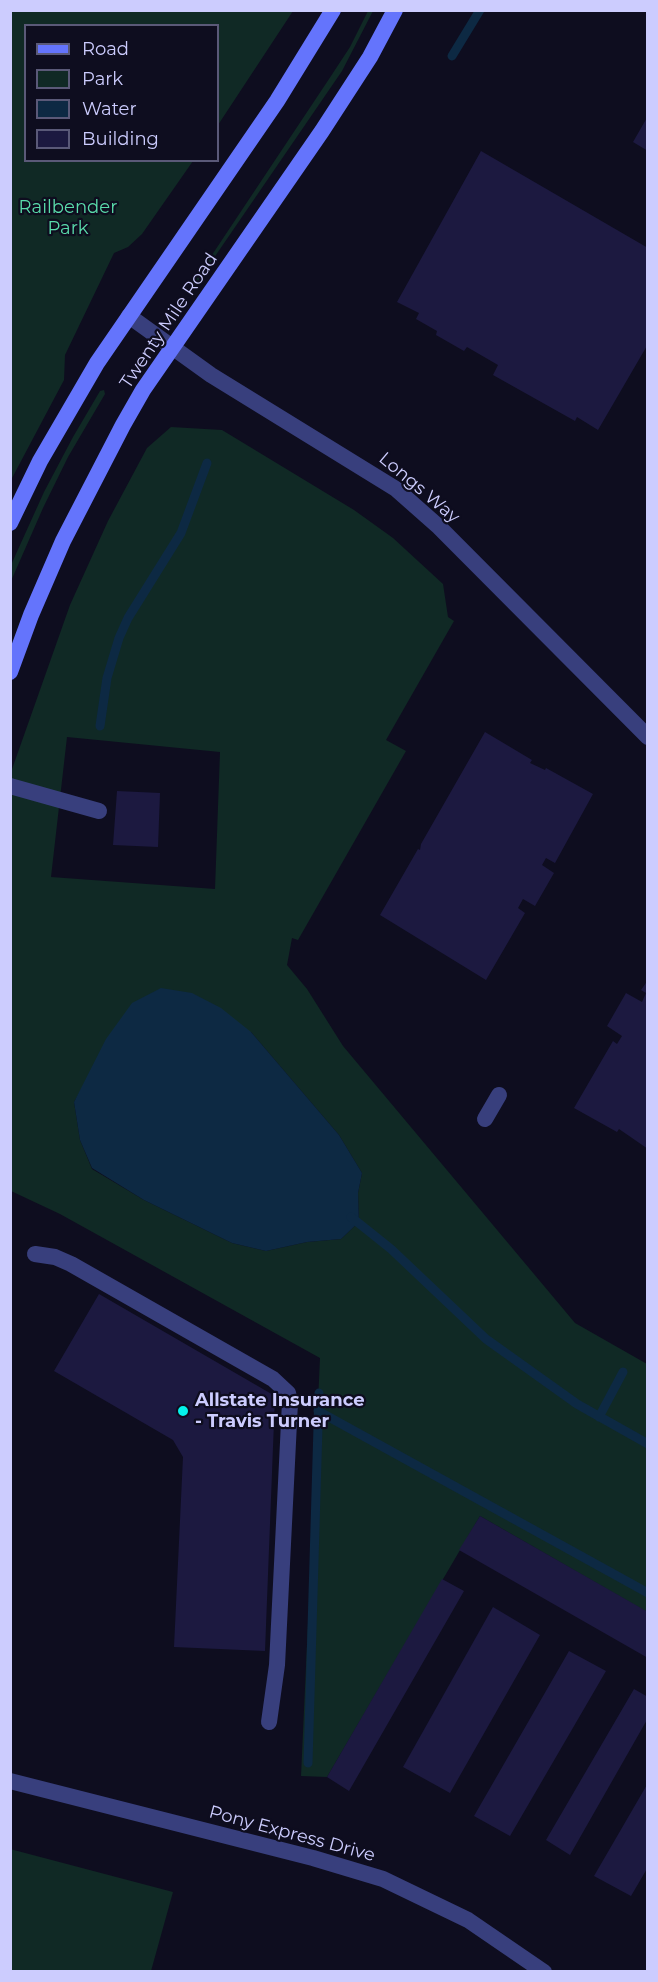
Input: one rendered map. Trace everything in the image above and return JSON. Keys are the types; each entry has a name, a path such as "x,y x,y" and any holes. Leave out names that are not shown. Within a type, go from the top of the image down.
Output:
{"main road":[{"name":"Twenty Mile Road","path":"10,523 45,452 98,363 277,101 333,10"},
{"name":"Twenty Mile Road","path":"10,672 31,615 89,486 143,390 322,131 370,57 394,10"}],"street":[{"name":"Longs Way","path":"129,316 172,348 374,474 411,502 648,737"},
{"path":"10,786 99,811"},
{"path":"485,1119 500,1095"},
{"path":"35,1254 55,1257 71,1264 273,1378 288,1394 290,1402 277,1665 269,1722"},
{"name":"Pony Express Drive","path":"10,1781 302,1855 383,1879 468,1920 544,1971"}],"green space":[{"name":"Railbender Park","path":"11,10 293,11 219,123 219,24 24,24 24,162 192,162 142,234 128,247 114,253 65,355 64,380 11,480"},
{"path":"368,11 373,11 342,71 194,287 190,288 350,47"},
{"path":"104,390 105,394 68,457 43,508 11,581 11,565 44,492 100,391"},
{"path":"171,427 222,430 354,510 393,538 443,584 448,617 454,621 386,740 406,751 298,940 292,938 287,965 307,989 343,1046 575,1323 647,1364 647,1612 480,1516 327,1777 301,1776 320,1358 60,1214 11,1191 11,772 70,605 108,521 147,448","holes":["67,737 220,752 215,889 51,877","251,1032 339,1135 362,1173 358,1193 359,1222 341,1239 307,1242 266,1251 232,1243 144,1200 92,1169 80,1140 74,1102 81,1090"]},
{"path":"10,1849 173,1892 151,1971 11,1971"}],"water":[{"path":"161,988 192,993 221,1008 251,1032 339,1135 362,1173 358,1193 359,1222 341,1239 307,1242 266,1251 232,1243 144,1200 92,1168 80,1140 74,1102 106,1039 132,1003"}],"building":[{"path":"648,116 648,151 633,142"},
{"path":"481,151 648,248 648,344 598,430 577,417 575,421 493,375 498,365 467,347 464,351 436,335 437,331 416,319 419,313 397,302"},
{"path":"485,732 532,760 530,763 545,770 546,768 593,794 555,863 546,858 542,865 554,873 535,906 523,899 518,908 525,913 486,980 380,915 418,849 420,850 421,844"},
{"path":"117,791 160,793 158,847 113,845"},
{"path":"648,980 648,1149 619,1129 617,1132 574,1108 613,1041 617,1044 622,1036 607,1026 626,993 642,1002 646,993 641,990"},
{"path":"99,1294 275,1396 265,1651 174,1647 183,1457 173,1440 54,1371"},
{"path":"480,1516 648,1612 648,1658 459,1550"},
{"path":"442,1579 464,1591 349,1791 327,1777"},
{"path":"493,1607 540,1635 450,1793 403,1767"},
{"path":"569,1651 606,1671 510,1836 474,1816"},
{"path":"634,1689 648,1697 648,1718 570,1855 546,1840"},
{"path":"648,1783 648,1867 631,1896 594,1876"}],"waterway":[{"path":"452,56 480,10"},
{"path":"100,726 107,678 119,638 128,618 181,533 207,463"},
{"path":"351,1217 391,1249 486,1339 577,1404 648,1444"},
{"path":"599,1417 623,1372"},
{"path":"308,1763 319,1393"},
{"path":"318,1411 648,1593"}],"place":[{"name":"Allstate Insurance - Travis Turner","path":"183,1411"}]}
